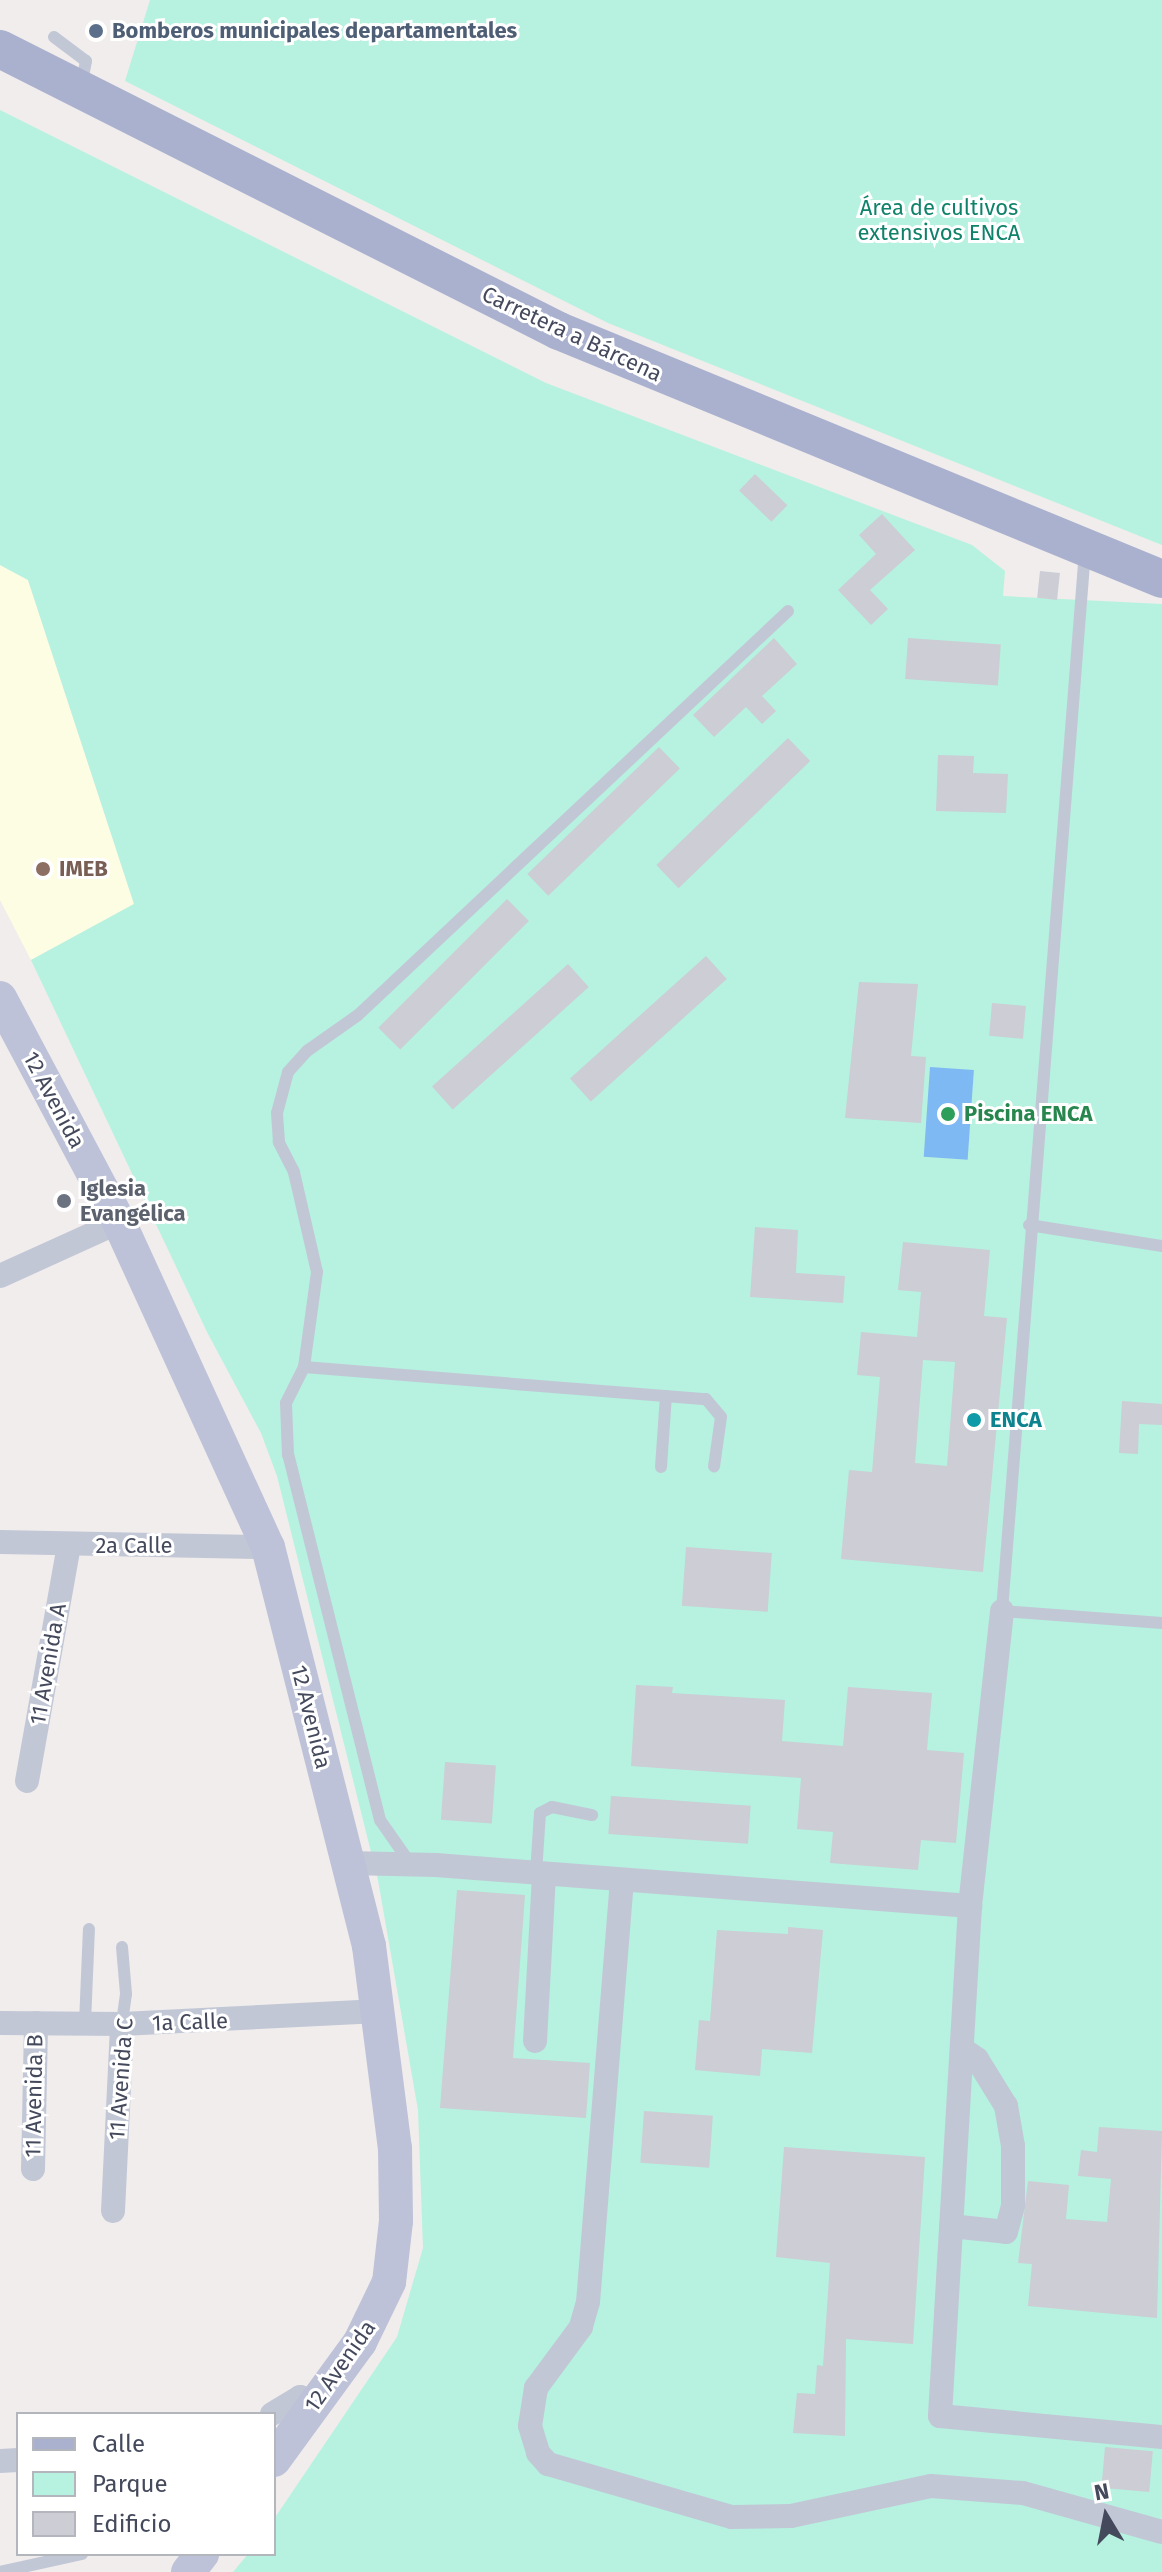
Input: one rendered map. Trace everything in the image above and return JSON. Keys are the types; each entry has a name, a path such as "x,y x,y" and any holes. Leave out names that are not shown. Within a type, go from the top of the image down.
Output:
{"main road":[{"name":"Carretera a Bárcena","path":"0,49 559,331 1162,579"},
{"name":"12 Avenida","path":"0,998 119,1222 268,1547 348,1863 379,2011 395,2148 396,2221 389,2282 360,2342 276,2457"},
{"path":"188,2572 200,2556"}],"street":[{"path":"0,1276 119,1222"},
{"name":"2a Calle","path":"0,1542 69,1546 268,1547"},
{"name":"11 Avenida A","path":"27,1781 69,1546"},
{"path":"1002,1611 970,1906 940,2416 1162,2437"},
{"path":"348,1863 410,1863 970,1906"},
{"path":"535,2041 540,1873"},
{"path":"622,1880 588,2302 581,2327 536,2388 530,2413 538,2453 548,2464 732,2517 791,2516 944,2486 1023,2493 1162,2532"},
{"name":"1a Calle","path":"0,2023 122,2024 379,2011"},
{"name":"11 Avenida B","path":"33,2169 36,2023"},
{"name":"11 Avenida C","path":"113,2211 122,2024"},
{"path":"951,2226 1006,2232 1013,2205 1013,2146 1006,2106 977,2059 962,2049"},
{"path":"275,2412 300,2397 314,2405"}],"lane":[{"path":"54,37 86,61 80,89"},
{"path":"1085,548 1029,1225 1002,1611 1162,1623"},
{"path":"410,1863 380,1820 288,1455 286,1403 304,1367 317,1272 294,1172 279,1142 277,1113 288,1072 307,1051 358,1015 788,611"},
{"path":"1029,1225 1162,1246"},
{"path":"304,1367 706,1399 719,1410 714,1467"},
{"path":"661,1467 666,1396"},
{"path":"540,1873 540,1813 552,1807 592,1815"},
{"path":"85,2023 89,1929"},
{"name":"11 Avenida C","path":"122,1947 126,1994 122,2024"},
{"path":"0,2572 73,2556"}],"shaded area":[{"path":"0,565 28,580 134,904 31,960 0,900"}],"green space":[{"name":"Área de cultivos extensivos ENCA","path":"150,0 1162,0 1162,545 608,323 125,81"},
{"path":"0,110 546,383 972,545 1005,571 1003,596 1162,604 1162,2572 233,2572 246,2556 276,2556 276,2516 397,2337 423,2248 418,2110 378,1880 277,1476 261,1433 207,1332 31,960 134,904 28,580 0,565"}],"water":[{"name":"Piscina ENCA","path":"930,1067 974,1070 968,1160 924,1157"}],"building":[{"path":"755,474 787,505 771,522 739,491"},
{"path":"882,514 915,550 870,590 888,609 871,625 838,590 876,554 859,535"},
{"path":"1040,571 1060,573 1057,600 1037,598"},
{"path":"774,638 797,664 762,696 776,711 762,724 746,707 714,737 693,715"},
{"path":"908,638 1001,644 998,685 905,679"},
{"path":"788,738 810,761 679,888 656,865"},
{"path":"659,747 680,769 548,896 527,874"},
{"path":"938,755 974,756 973,773 1008,774 1006,813 936,811"},
{"path":"507,899 529,921 400,1050 378,1028"},
{"path":"706,956 727,979 591,1101 570,1078"},
{"path":"568,964 589,987 453,1109 432,1086"},
{"path":"859,982 918,984 911,1056 926,1057 921,1123 845,1118"},
{"path":"992,1003 1026,1006 1023,1039 989,1036"},
{"path":"755,1227 798,1230 796,1273 845,1276 843,1303 750,1297"},
{"name":"ENCA","path":"903,1242 990,1250 984,1316 1007,1318 983,1572 841,1559 849,1470 872,1472 880,1377 857,1375 861,1332 917,1337 921,1292 898,1290","holes":["923,1360 955,1362 947,1466 915,1463"]},
{"path":"1122,1401 1162,1404 1162,1425 1139,1424 1138,1454 1119,1453"},
{"path":"686,1547 772,1553 768,1612 682,1606"},
{"path":"636,1685 673,1687 672,1693 785,1700 782,1741 843,1746 848,1687 932,1693 927,1750 964,1753 956,1843 921,1840 918,1870 830,1863 833,1832 797,1829 801,1778 631,1766"},
{"path":"445,1762 496,1766 492,1823 441,1820"},
{"path":"611,1796 751,1806 748,1844 608,1834"},
{"path":"457,1890 525,1895 513,2058 590,2063 586,2118 440,2108"},
{"path":"788,1927 823,1930 812,2053 762,2049 760,2076 695,2070 699,2020 710,2021 717,1930 788,1934"},
{"path":"644,2111 713,2116 709,2168 640,2163"},
{"path":"1099,2127 1162,2131 1157,2318 1028,2306 1032,2264 1018,2263 1028,2181 1069,2185 1066,2219 1107,2222 1111,2179 1078,2176 1081,2150 1097,2152"},
{"path":"784,2147 925,2157 913,2344 846,2339 845,2436 793,2433 797,2393 815,2394 817,2365 823,2366 830,2263 776,2257"},
{"path":"1105,2447 1153,2451 1149,2492 1101,2488"}],"place":[{"name":"Bomberos municipales departamentales","path":"96,31"},
{"name":"IMEB","path":"43,869"},
{"name":"Piscina ENCA","path":"948,1114"},
{"name":"Iglesia Evangélica","path":"64,1201"},
{"name":"ENCA","path":"974,1420"}]}
